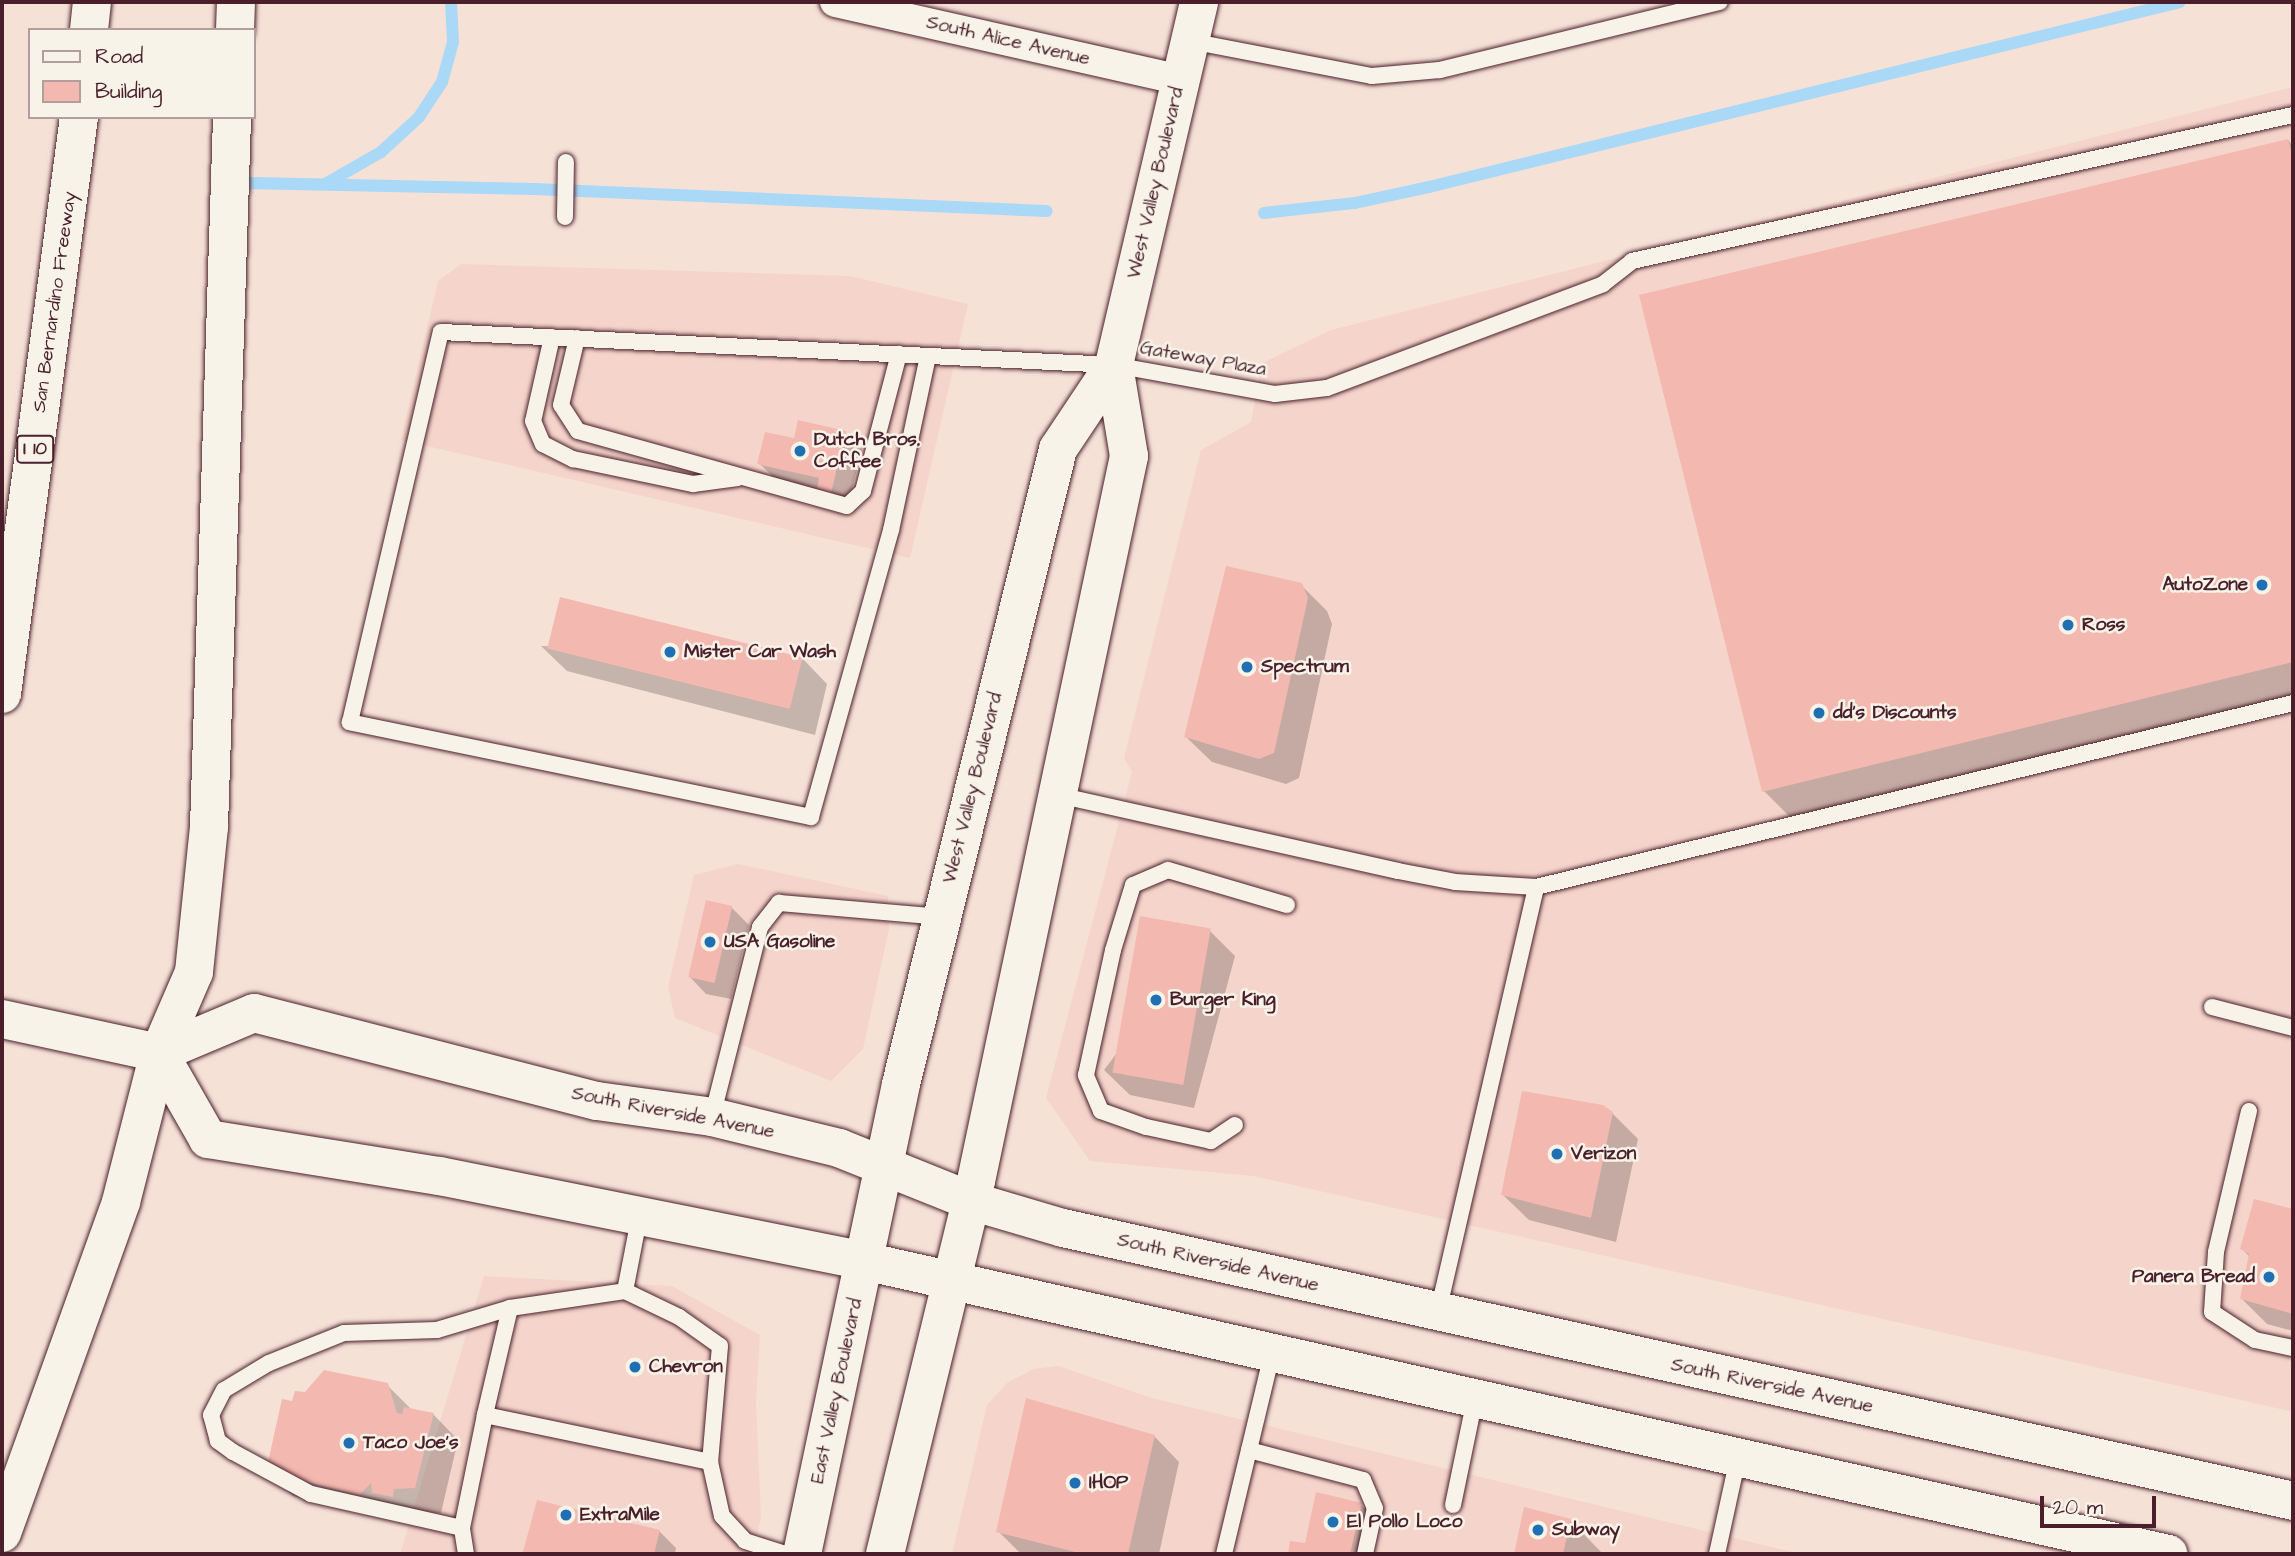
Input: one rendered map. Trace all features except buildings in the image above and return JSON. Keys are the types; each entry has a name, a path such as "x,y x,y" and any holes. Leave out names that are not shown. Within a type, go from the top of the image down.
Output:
{"main road":[{"path":"89,28 92,2"},
{"path":"235,28 236,2"},
{"name":"West Valley Boulevard","path":"868,1244 942,917 1058,449 1114,365 1199,2"},
{"path":"2,1533 121,1202 159,1053 194,972 209,827 232,119"},
{"name":"San Bernardino Freeway","path":"2,694 78,128"},
{"name":"West Valley Boulevard","path":"950,1279 971,1201 1129,456 1114,365"},
{"name":"South Riverside Avenue","path":"159,1053 254,1013 597,1101 712,1117 839,1148 971,1201 1063,1228 2293,1501"},
{"path":"2,1019 159,1053 208,1139 640,1214 868,1244 950,1279 2168,1554"},
{"name":"East Valley Boulevard","path":"802,1554 868,1244"},
{"path":"886,1554 950,1279"}],"street":[{"name":"South Alice Avenue","path":"835,2 1181,80"}],"lane":[{"path":"1190,41 1372,76 1440,69 1720,2"},
{"name":"Gateway Plaza","path":"928,356 891,530 810,817 350,723 441,332 1114,365 1275,394 1327,388 1603,284 1632,261 2293,115"},
{"path":"565,217 566,162"},
{"path":"552,337 533,421 543,444 573,459 693,484 738,478"},
{"path":"577,338 561,405 578,431 704,463 738,478 847,506 863,491 899,354"},
{"path":"1058,795 1455,882 1536,887 2293,703"},
{"path":"1235,1125 1211,1141 1146,1127 1101,1111 1086,1075 1113,950 1133,885 1168,870 1287,905"},
{"path":"1438,1313 1536,887"},
{"path":"712,1117 760,928 779,903 942,917"},
{"path":"2212,1007 2293,1028"},
{"path":"2249,1111 2216,1252 2212,1312 2255,1340 2293,1348"},
{"path":"625,1291 640,1214"},
{"path":"462,1528 310,1494 218,1441 211,1415 224,1390 269,1363 344,1332 437,1330 510,1308 625,1291 679,1317 720,1346 710,1462 722,1516 745,1541 785,1554"},
{"path":"466,1554 462,1528 510,1308"},
{"path":"1224,1554 1272,1353"},
{"path":"1453,1505 1475,1399"},
{"path":"485,1415 710,1462"},
{"path":"1249,1450 1363,1479 1375,1507 1366,1554"},
{"path":"1717,1554 1738,1458"}],"shaded area":[{"path":"2293,87 2293,1412 1253,1176 1090,1161 1046,1098 1132,772 1124,758 1201,450 1251,422 1262,363 1331,330"},
{"path":"461,264 850,276 968,304 910,558 401,440 438,281"},
{"path":"738,864 888,896 889,929 863,1049 831,1081 675,1018 668,987 694,875"},
{"path":"484,1276 672,1286 760,1335 756,1401 761,1518 752,1554 400,1554"},
{"path":"1058,1366 1152,1398 1801,1554 952,1554 987,1405 1007,1383 1033,1369"}],"waterway":[{"path":"327,183 381,152 419,117 442,82 453,42 451,2"},
{"path":"1264,213 1355,203 1429,187 2180,2"},
{"path":"248,183 535,189 1047,211"}],"place":[{"name":"Dutch Bros. Coffee","path":"800,451"},
{"name":"AutoZone","path":"2262,585"},
{"name":"Ross","path":"2068,625"},
{"name":"Mister Car Wash","path":"670,652"},
{"name":"Spectrum","path":"1247,667"},
{"name":"dd's Discounts","path":"1819,713"},
{"name":"USA Gasoline","path":"710,942"},
{"name":"Burger King","path":"1156,1000"},
{"name":"Verizon","path":"1557,1154"},
{"name":"Panera Bread","path":"2269,1277"},
{"name":"Chevron","path":"635,1367"},
{"name":"Taco Joe's","path":"349,1443"},
{"name":"IHOP","path":"1075,1483"},
{"name":"ExtraMile","path":"566,1515"},
{"name":"El Pollo Loco","path":"1333,1522"},
{"name":"Subway","path":"1538,1530"}]}
